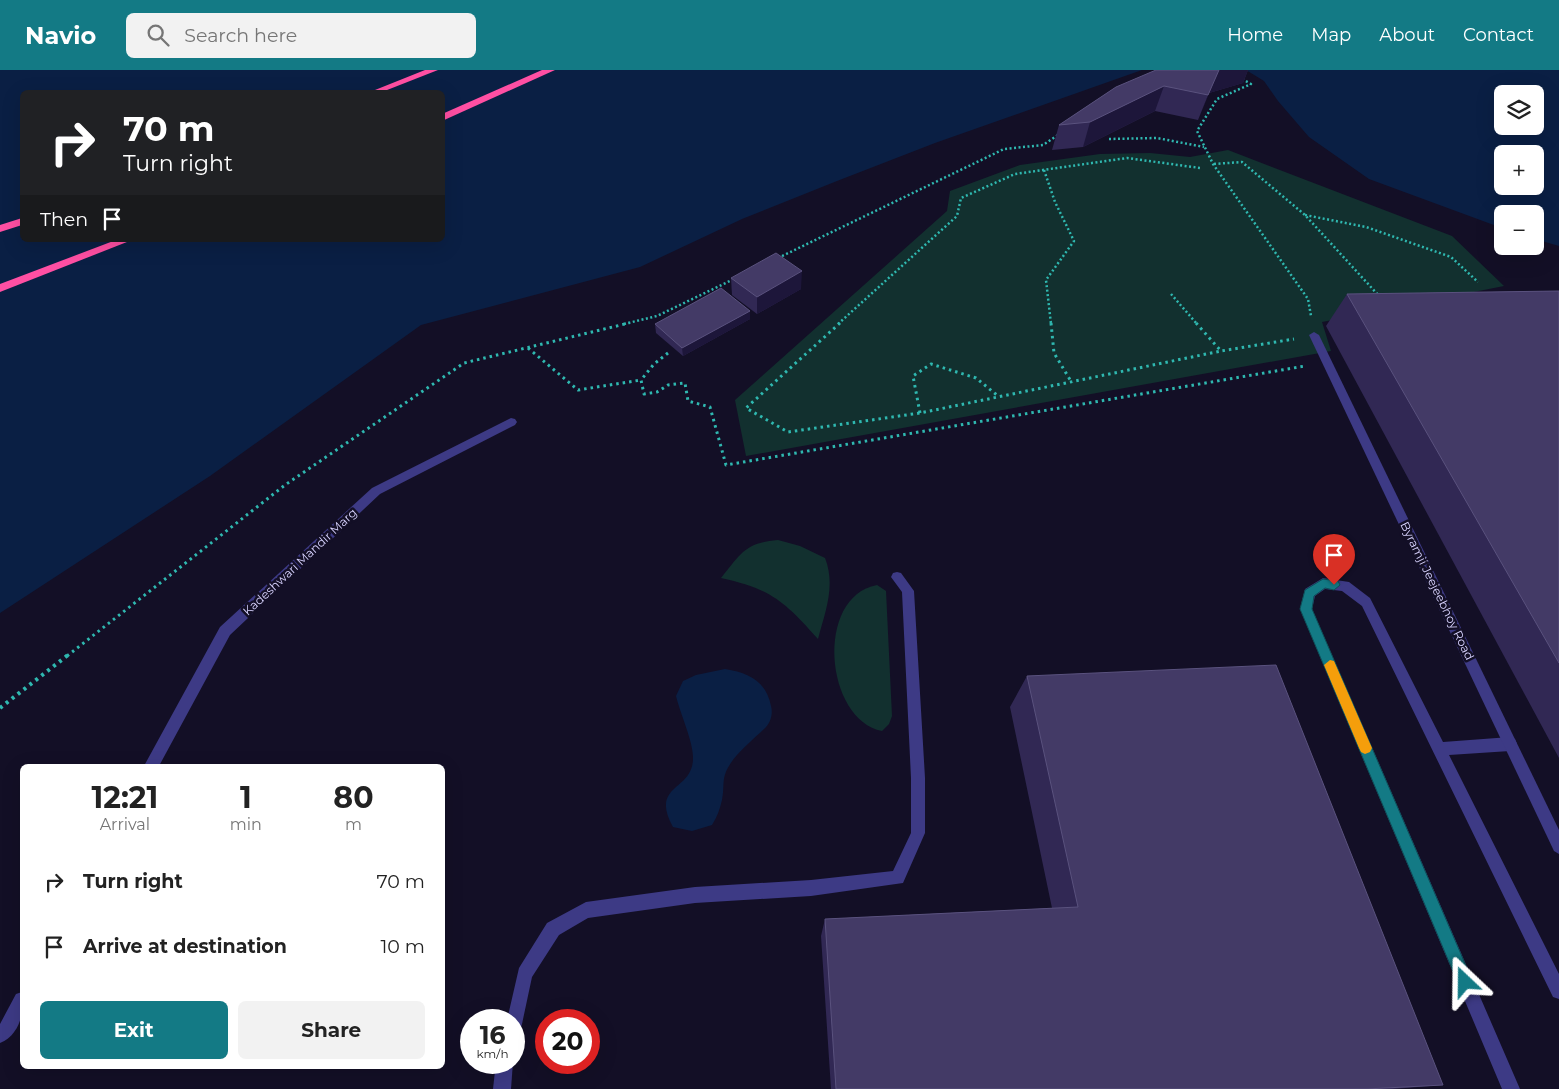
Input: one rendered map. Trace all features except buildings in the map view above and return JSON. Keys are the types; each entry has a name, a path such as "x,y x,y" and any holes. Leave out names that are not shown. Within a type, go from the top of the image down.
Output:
{"highway":[{"path":"381,90 433,70"},
{"path":"445,117 550,70"},
{"path":"0,229 20,222"},
{"path":"0,288 121,242"}],"street":[{"name":"Byramji Jeejeebhoy Road","path":"1314,336 1559,846"},
{"name":"Kadeshwari Mandir Marg","path":"152,764 226,631 376,491 511,422"},
{"path":"517,1009 525,974 553,929 586,910 695,895 811,888 898,878 918,833 918,778 908,590 897,577"},
{"path":"1511,1089 1306,609 1309,593 1323,583 1345,586 1366,602 1441,749 1559,992"},
{"path":"1441,749 1510,744"},
{"path":"0,1036 4,1033 20,1004"},
{"path":"502,1089 504,1074"}],"path":[{"path":"1200,168 1127,158 1015,174 961,198 957,216 746,408 788,432 920,412 1221,352 1314,336 1308,299 1213,164 1197,130 1217,99 1251,84 1236,75"},
{"path":"772,260 1004,149 1043,145 1059,134"},
{"path":"1109,139 1157,138 1205,147"},
{"path":"1213,164 1242,162 1305,215 1381,298"},
{"path":"1044,170 1055,202 1074,241 1046,280 1054,353 1072,383"},
{"path":"1305,215 1366,227 1451,256 1478,282"},
{"path":"0,708 285,485 464,363 656,316 737,278"},
{"path":"1172,294 1221,352"},
{"path":"527,348 578,390 641,380 654,364 668,353"},
{"path":"641,380 644,394 658,392 668,385 685,383 688,401 710,407 726,465 1327,362"},
{"path":"920,412 913,376 931,364 976,378 998,396"}],"green space":[{"path":"1228,150 1452,236 1504,286 1322,322 1331,351 746,456 735,400 947,211 950,191 1020,165 1100,154 1150,153 1190,157"},
{"path":"778,540 800,546 825,558 830,579 826,609 818,639 796,615 776,598 752,587 721,578 739,556 750,547"},
{"path":"877,585 886,591 892,716 889,724 882,731 863,722 848,705 839,683 834,658 836,634 843,611 857,594"}],"water":[{"path":"0,70 1142,70 935,143 837,181 742,219 640,267 421,325 210,476 0,613"},
{"path":"1246,70 1559,70 1559,246 1544,242 1544,205 1494,205 1494,225 1369,179 1309,137 1278,101 1264,81"},
{"path":"725,669 742,673 761,684 769,697 772,712 770,720 768,725 741,751 729,766 724,779 720,807 712,825 692,831 673,827 667,813 666,802 674,789 687,777 693,757 691,743 676,696 683,681 696,675"}],"slow traffic":[{"path":"1330,665 1365,748"}],"route":[{"path":"1334,585 1323,583 1309,593 1306,609 1465,982"}]}
